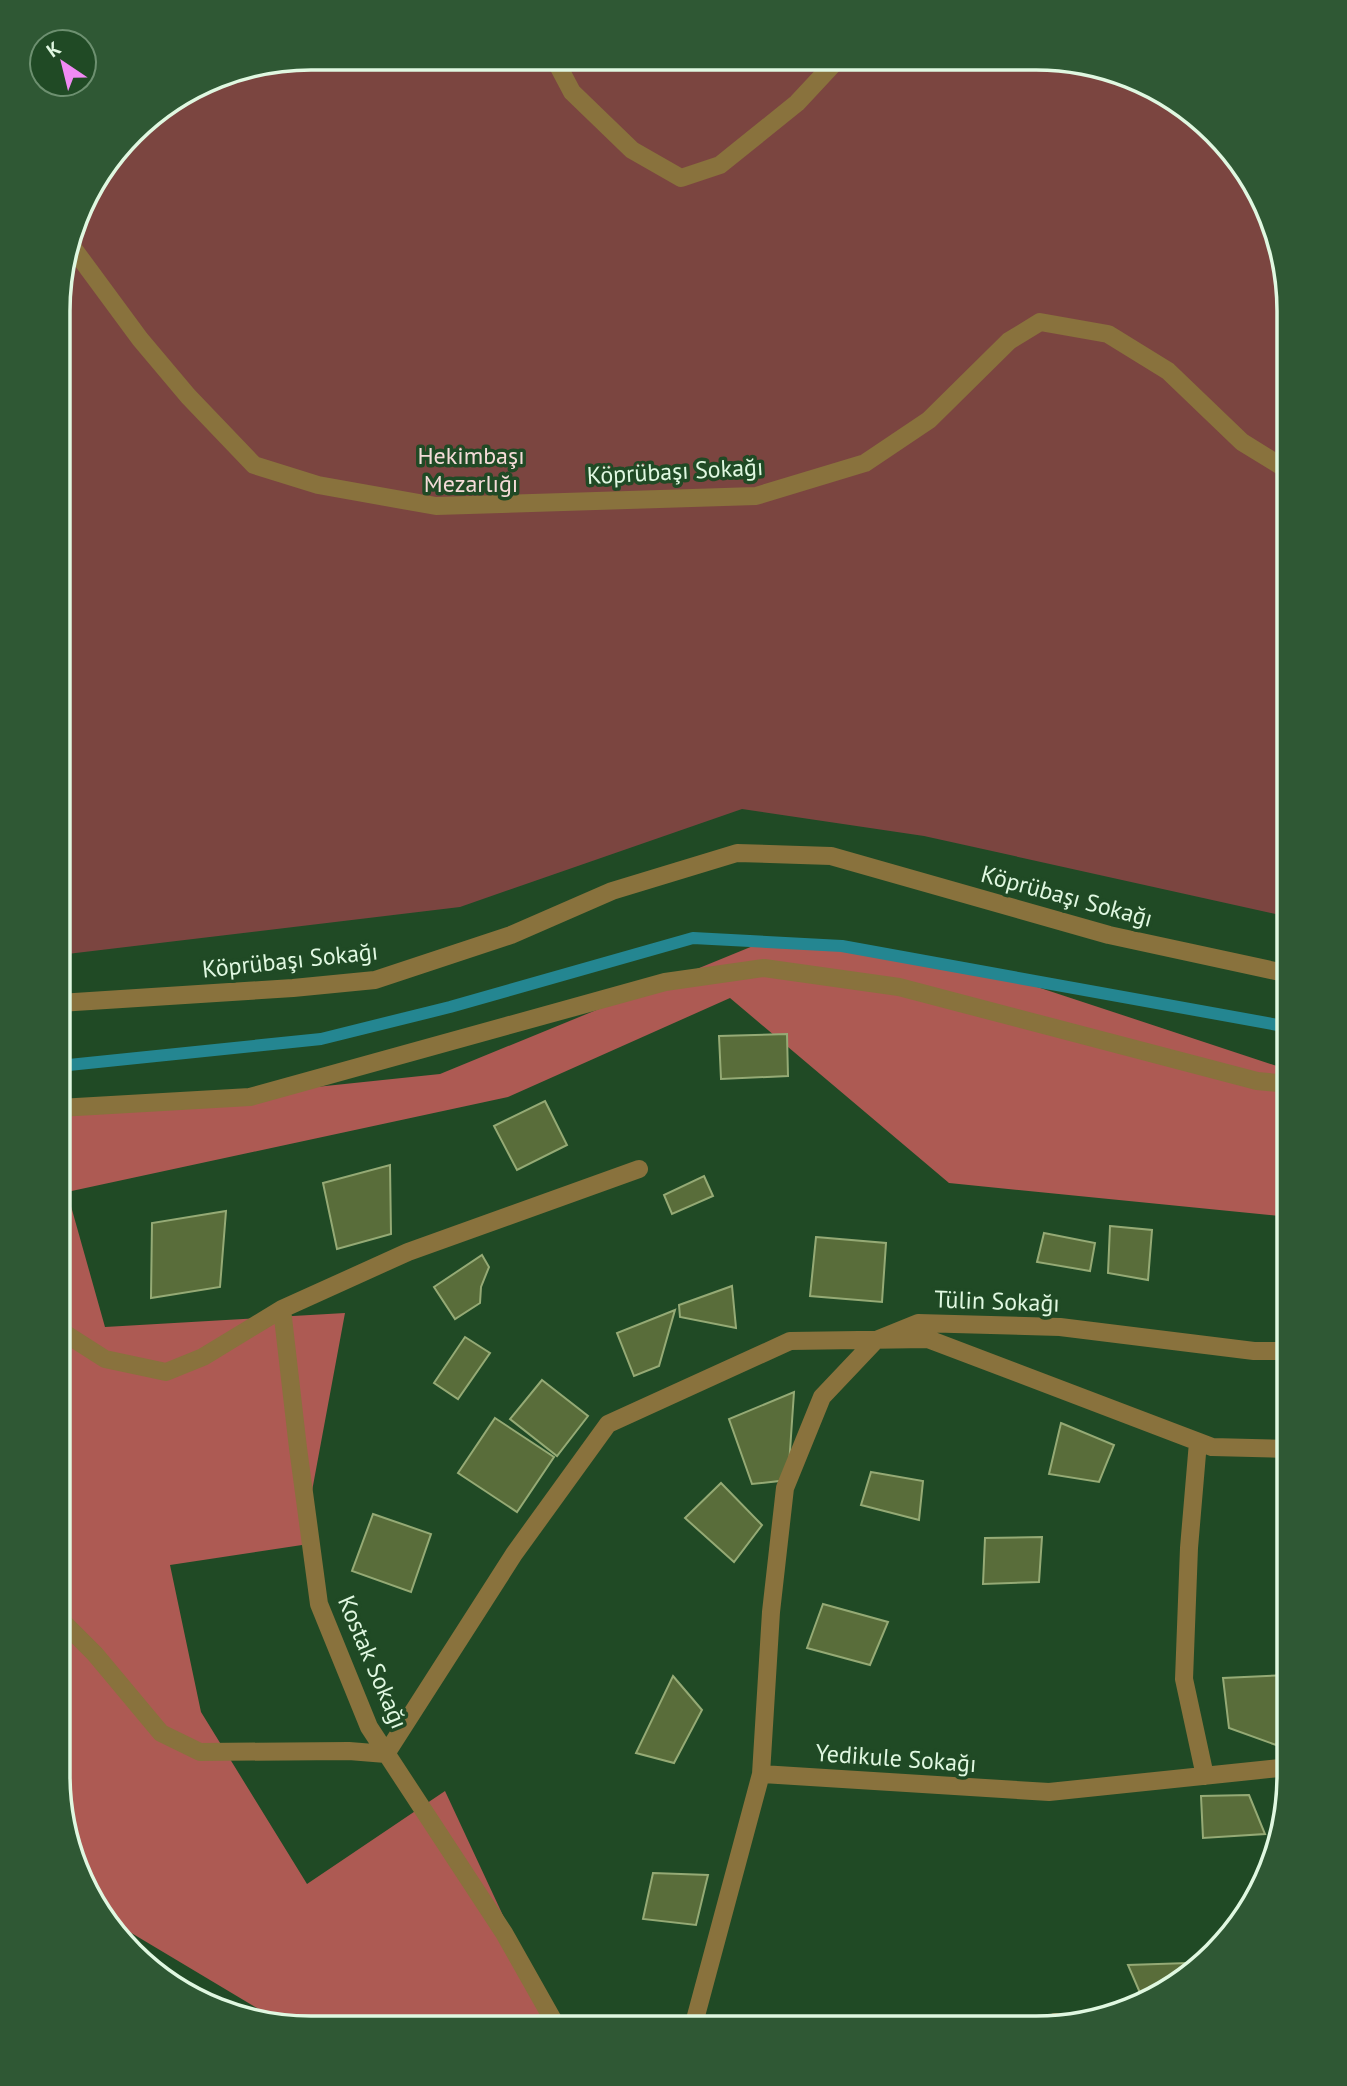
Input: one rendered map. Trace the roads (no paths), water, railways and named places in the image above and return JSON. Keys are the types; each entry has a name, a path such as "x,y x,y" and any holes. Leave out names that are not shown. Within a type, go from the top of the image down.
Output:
{"street":[{"path":"561,70 572,92 632,150 681,178 720,165 797,103 828,70"},
{"name":"Köprübaşı Sokağı","path":"77,254 140,340 188,396 254,465 331,487 436,506 756,496 865,463 929,420 1009,341 1040,323 1108,334 1168,371 1242,442 1277,464"},
{"name":"Köprübaşı Sokağı","path":"70,1002 375,980 511,935 612,891 737,853 831,856 1109,935 1277,971"},
{"path":"70,1107 250,1097 665,982 764,968 899,987 1258,1082 1276,1083"},
{"path":"70,1337 105,1359 166,1372 203,1357 282,1309 408,1252 639,1169"},
{"name":"Kostak Sokağı","path":"282,1309 319,1604 369,1727 504,1933 551,2016"},
{"name":"Tülin Sokağı","path":"761,1774 771,1612 785,1488 822,1396 876,1339 918,1323 1060,1326 1254,1351 1276,1351"},
{"path":"70,1629 95,1654 161,1733 200,1752 349,1751 386,1754 514,1554 608,1424 790,1341 928,1339 1212,1447 1276,1449"},
{"path":"1198,1442 1189,1548 1184,1679 1205,1776"},
{"name":"Yedikule Sokağı","path":"761,1774 1049,1792 1276,1768"},
{"path":"696,2016 761,1774"}],"waterway":[{"path":"70,1065 321,1039 450,1007 693,938 842,946 1277,1025"}],"park label":[{"name":"Hekimbaşı Mezarlığı","path":"471,469"}]}
